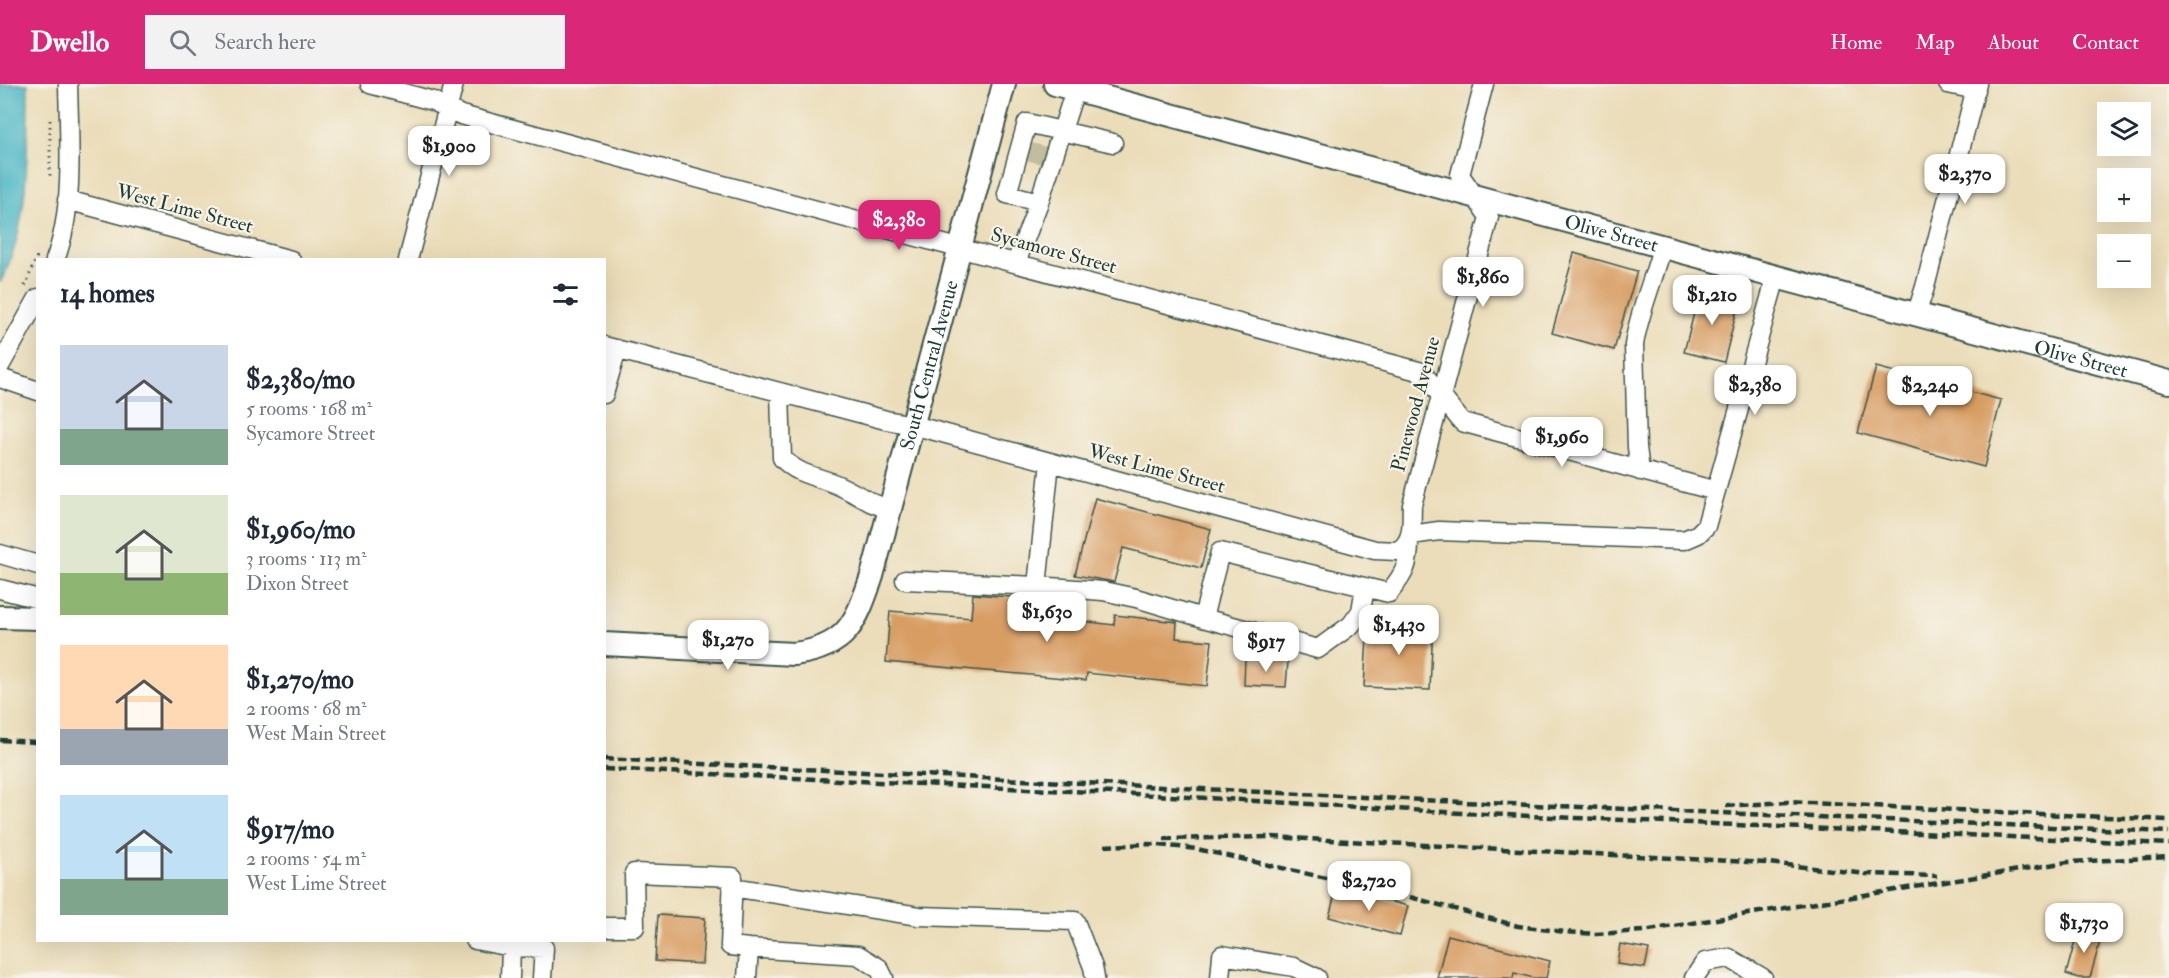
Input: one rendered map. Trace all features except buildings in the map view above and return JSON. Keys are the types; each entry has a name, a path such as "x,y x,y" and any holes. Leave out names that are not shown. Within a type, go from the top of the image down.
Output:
{"main road":[{"name":"South Central Avenue","path":"606,644 794,654 813,651 838,638 852,626 861,610 873,576 1004,84"},
{"name":"Olive Street","path":"1065,87 1101,90 1474,196 2169,382"},
{"path":"0,617 36,606"}],"street":[{"path":"57,258 65,231 68,84"},
{"name":"Sycamore Street","path":"370,84 433,101 461,115 1422,372 1462,422 1716,491"},
{"path":"409,258 454,84"},
{"name":"Pinewood Avenue","path":"1365,587 1389,593 1404,575 1409,560 1412,505 1490,217 1460,175 1484,84"},
{"path":"1916,315 1976,87 1948,84"},
{"path":"1016,263 1039,202 1049,157 1063,130 1065,87"},
{"path":"1007,194 1023,149 1027,123 1113,143"},
{"path":"989,139 1023,149"},
{"path":"976,187 1039,202"},
{"name":"West Lime Street","path":"67,200 284,258"},
{"path":"1640,471 1637,447 1634,345 1636,331 1655,276 1662,246"},
{"path":"1716,491 1776,277"},
{"path":"0,366 29,296"},
{"path":"606,381 611,347"},
{"name":"West Lime Street","path":"611,347 913,425 1376,550 1398,551 1410,538 1439,531 1684,540 1698,534 1706,526 1716,491"},
{"path":"0,378 36,390"},
{"path":"780,392 782,458 792,469 844,487 873,505 891,509"},
{"path":"1037,586 1050,462"},
{"path":"905,580 1103,591 1136,598 1203,618 1318,649 1350,625 1361,611 1365,587 1220,552 1203,618"},
{"path":"0,554 36,565"},
{"path":"0,589 36,606"},
{"path":"606,927 635,927 634,873 733,877 730,946 858,955 879,968 884,978"},
{"path":"732,887 919,916 1076,921 1093,966 1095,978"},
{"path":"485,942 511,947 547,944 542,978"},
{"path":"510,978 511,947"},
{"path":"747,978 749,948"},
{"path":"1220,978 1222,955 1294,967 1317,978"},
{"path":"1694,978 1705,962 1729,958 1763,978"}],"path":[{"path":"50,119 50,189"},
{"path":"38,258 40,249"},
{"path":"29,296 36,266"}],"water":[{"path":"0,84 28,84 27,160 22,212 10,261 0,283"}],"tunnel":[{"path":"1027,151 1046,156"}],"railway":[{"path":"0,740 36,742"},
{"path":"606,759 1462,802 2169,832"},
{"path":"606,769 1155,795 1462,813 2169,844"},
{"path":"1726,806 1787,802 2169,820"},
{"path":"1164,839 1271,837 1768,863 1866,874 1937,876"},
{"path":"1105,846 1149,844 1197,849 1406,896 1518,926 1596,934 1643,931 2068,862 2169,857"}]}
